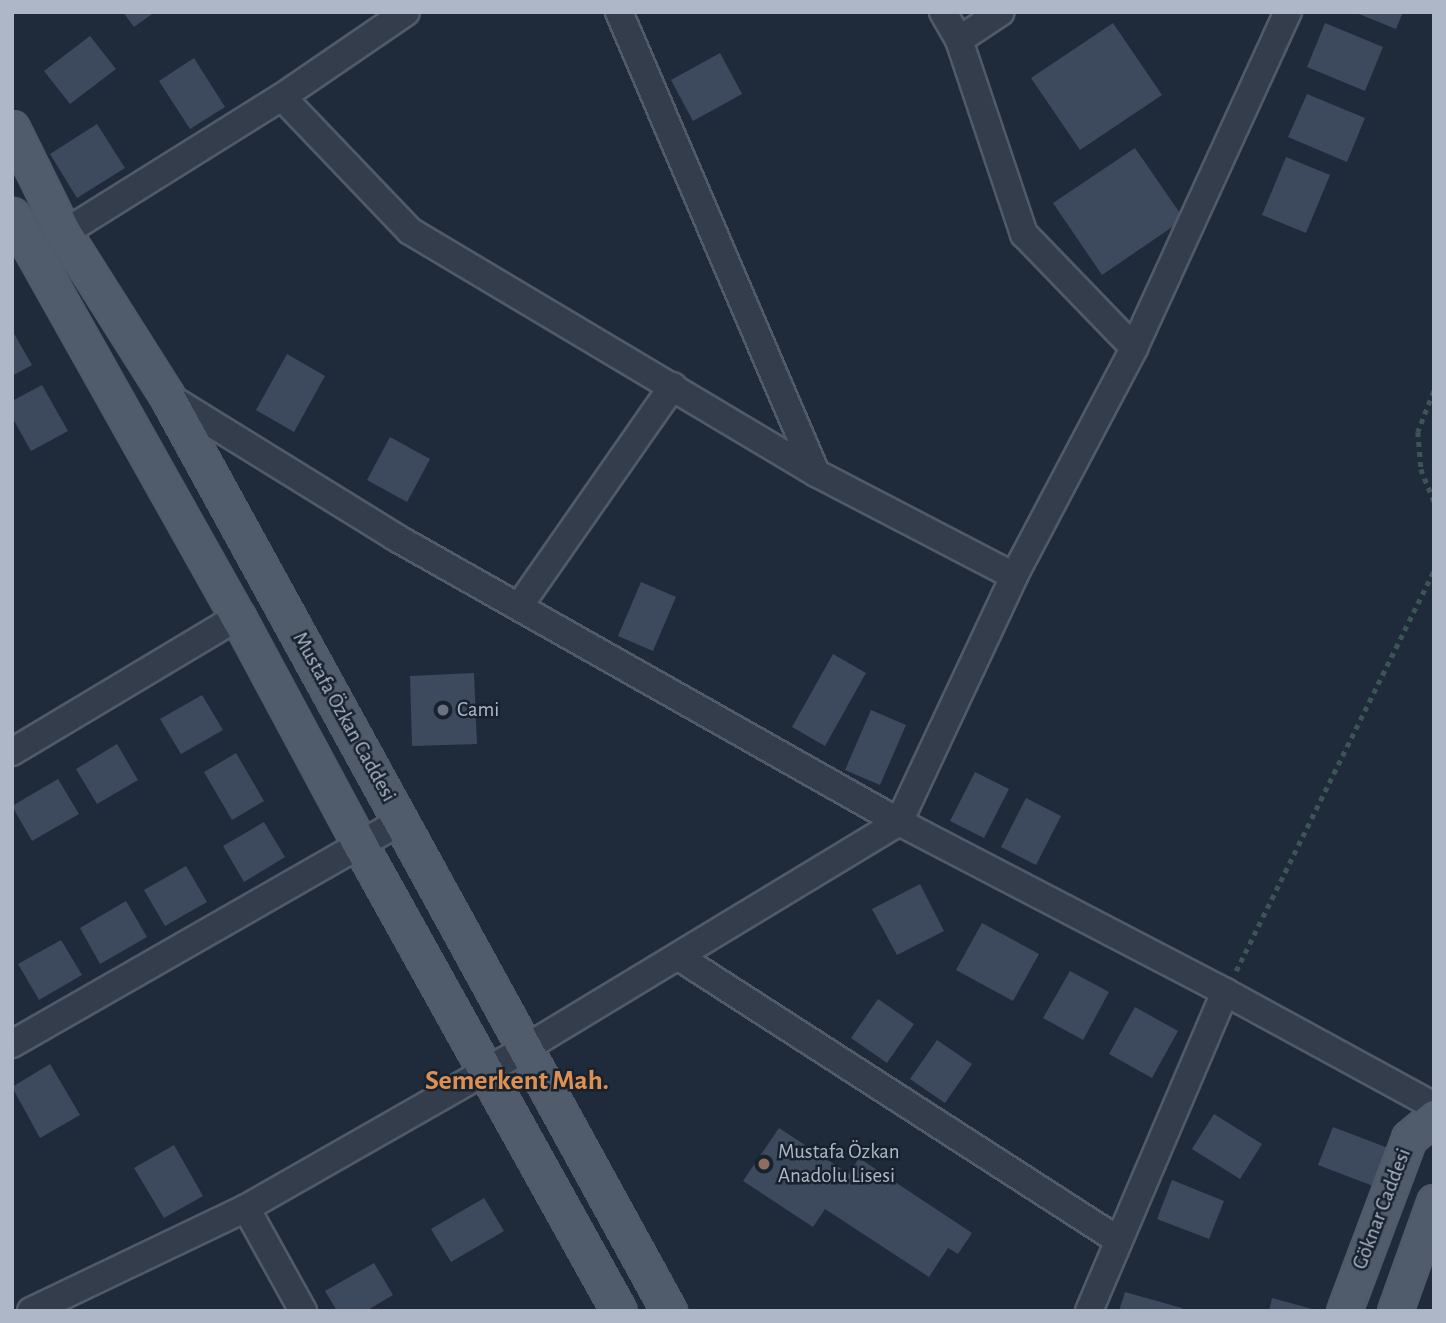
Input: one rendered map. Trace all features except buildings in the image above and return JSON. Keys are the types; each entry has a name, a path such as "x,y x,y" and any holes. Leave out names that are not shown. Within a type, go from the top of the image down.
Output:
{"main road":[{"name":"Mustafa Özkan Caddesi","path":"12,128 64,233 167,396 669,1311"},
{"path":"12,215 238,617 359,843 487,1069 619,1311"},
{"name":"Göknar Caddesi","path":"1344,1311 1409,1138 1434,1117"},
{"path":"1395,1311 1434,1202"}],"street":[{"path":"64,233 282,97 406,12"},
{"path":"620,12 816,473"},
{"path":"943,12 959,40 1024,234 1134,348"},
{"path":"959,40 1001,12"},
{"path":"31,1311 246,1208 526,1048 899,822 1014,576 1134,348 1289,12"},
{"path":"282,97 410,231 816,473 1014,576"},
{"path":"520,605 673,386"},
{"path":"167,396 395,537 520,605 899,822 1225,992 1434,1106"},
{"path":"12,752 238,617"},
{"path":"12,1044 401,821"},
{"path":"679,957 1118,1240"},
{"path":"1089,1311 1225,992"},
{"path":"246,1208 303,1311"}],"path":[{"path":"1434,391 1418,432 1421,470 1434,501"},
{"path":"1225,992 1434,570"}],"place":[{"name":"Cami","path":"443,710"},
{"name":"Mustafa Özkan Anadolu Lisesi","path":"764,1164"}],"district":[{"name":"Semerkent Mah.","path":"517,1081"}]}
